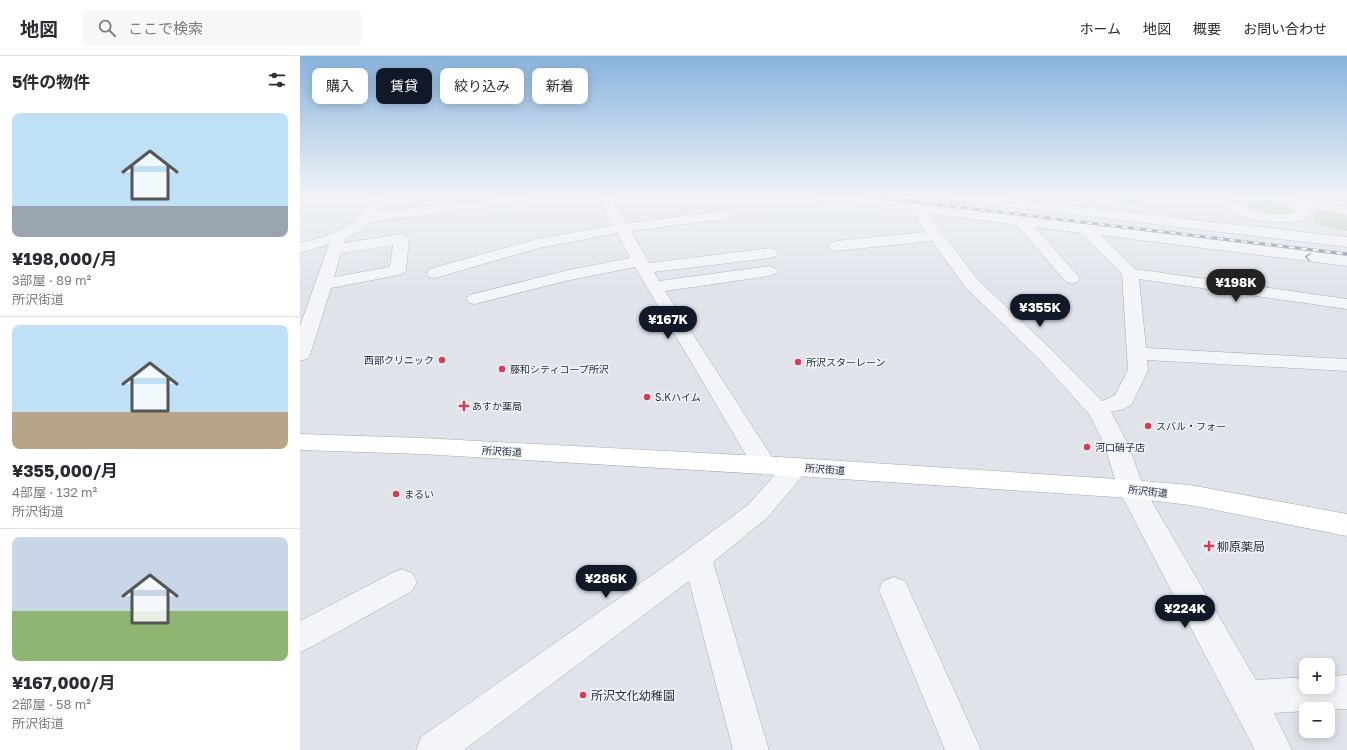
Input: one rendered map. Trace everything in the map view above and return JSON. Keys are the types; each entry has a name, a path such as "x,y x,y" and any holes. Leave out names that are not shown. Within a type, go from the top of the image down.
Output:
{"main road":[{"name":"所沢街道","path":"300,442 422,446 796,467 1131,489 1190,495 1347,525"}],"street":[{"path":"300,355 337,242 356,227"},
{"path":"435,273 537,244 627,227"},
{"path":"929,227 971,283 1046,356 1097,409 1108,426 1116,444 1131,489 1247,697 1274,750"},
{"path":"1028,227 1072,278"},
{"path":"1073,227 1347,261"},
{"path":"1218,227 1347,242"},
{"path":"622,228 654,287 764,466"},
{"path":"1086,229 1130,273 1347,304"},
{"path":"300,248 337,242 401,239 398,270 324,284"},
{"path":"836,246 940,242"},
{"path":"863,258 940,242"},
{"path":"475,299 564,276 642,264 770,253"},
{"path":"654,287 769,271"},
{"path":"1097,409 1116,404 1124,399 1138,370 1130,273"},
{"path":"1136,353 1347,365"},
{"path":"434,750 698,558 757,512 796,467"},
{"path":"698,558 750,750"},
{"path":"300,636 402,582"},
{"path":"894,590 962,750"},
{"path":"1247,697 1347,692"}],"green space":[{"path":"1329,227 1347,227 1347,231"}],"railway":[{"path":"1127,227 1347,254"}],"place":[{"name":"西部クリニック","path":"442,360"},
{"name":"所沢スターレーン","path":"798,362"},
{"name":"藤和シティコープ所沢","path":"502,369"},
{"name":"S.Kハイム","path":"647,397"},
{"name":"あすか薬局","path":"464,406"},
{"name":"スバル・フォー","path":"1148,426"},
{"name":"河口硝子店","path":"1087,447"},
{"name":"まるい","path":"396,494"},
{"name":"柳原薬局","path":"1209,546"},
{"name":"所沢文化幼稚園","path":"583,695"}]}
